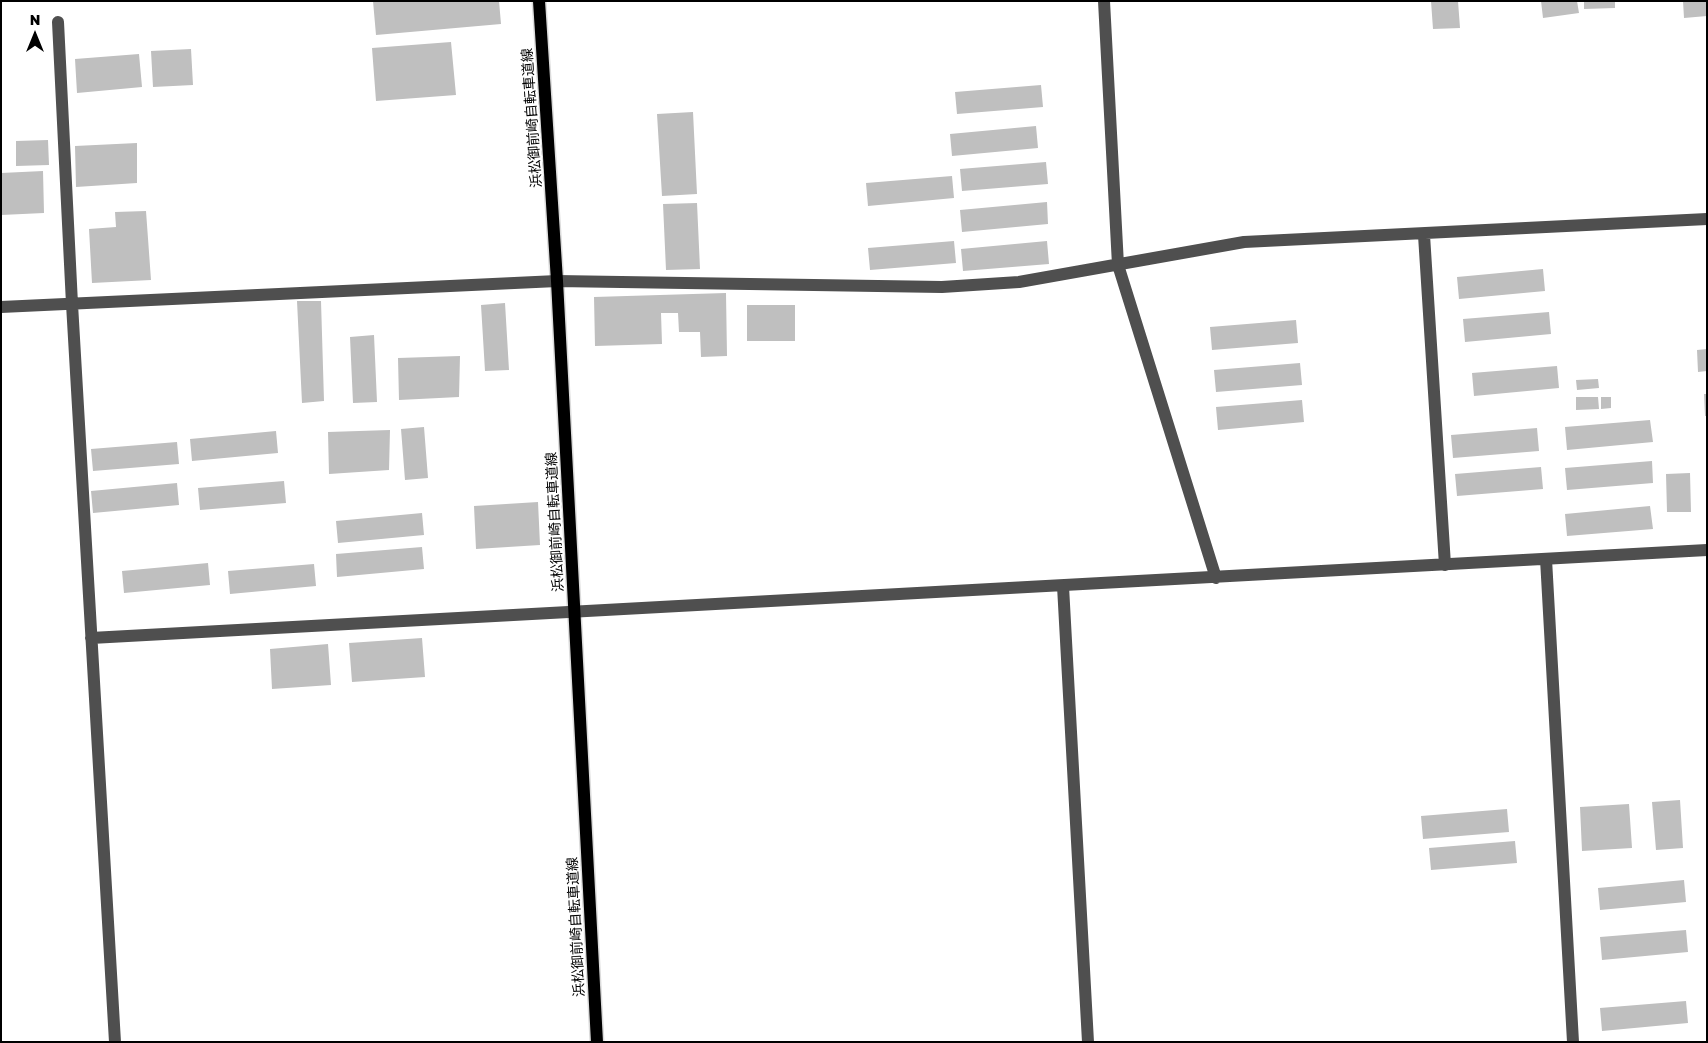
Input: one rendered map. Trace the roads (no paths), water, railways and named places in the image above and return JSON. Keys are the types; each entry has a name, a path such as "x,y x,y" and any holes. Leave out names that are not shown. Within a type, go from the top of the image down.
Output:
{"main road":[{"name":"浜松御前崎自転車道線","path":"539,1 557,281 597,1042"}],"street":[{"path":"1104,1 1118,265 1216,578"},
{"path":"58,22 72,304 115,1042"},
{"path":"1,307 557,281 942,287 1019,282 1244,242 1424,235 1707,219"},
{"path":"1424,235 1445,565"},
{"path":"91,638 1707,550"},
{"path":"1546,560 1573,1042"},
{"path":"1063,586 1088,1042"}]}
